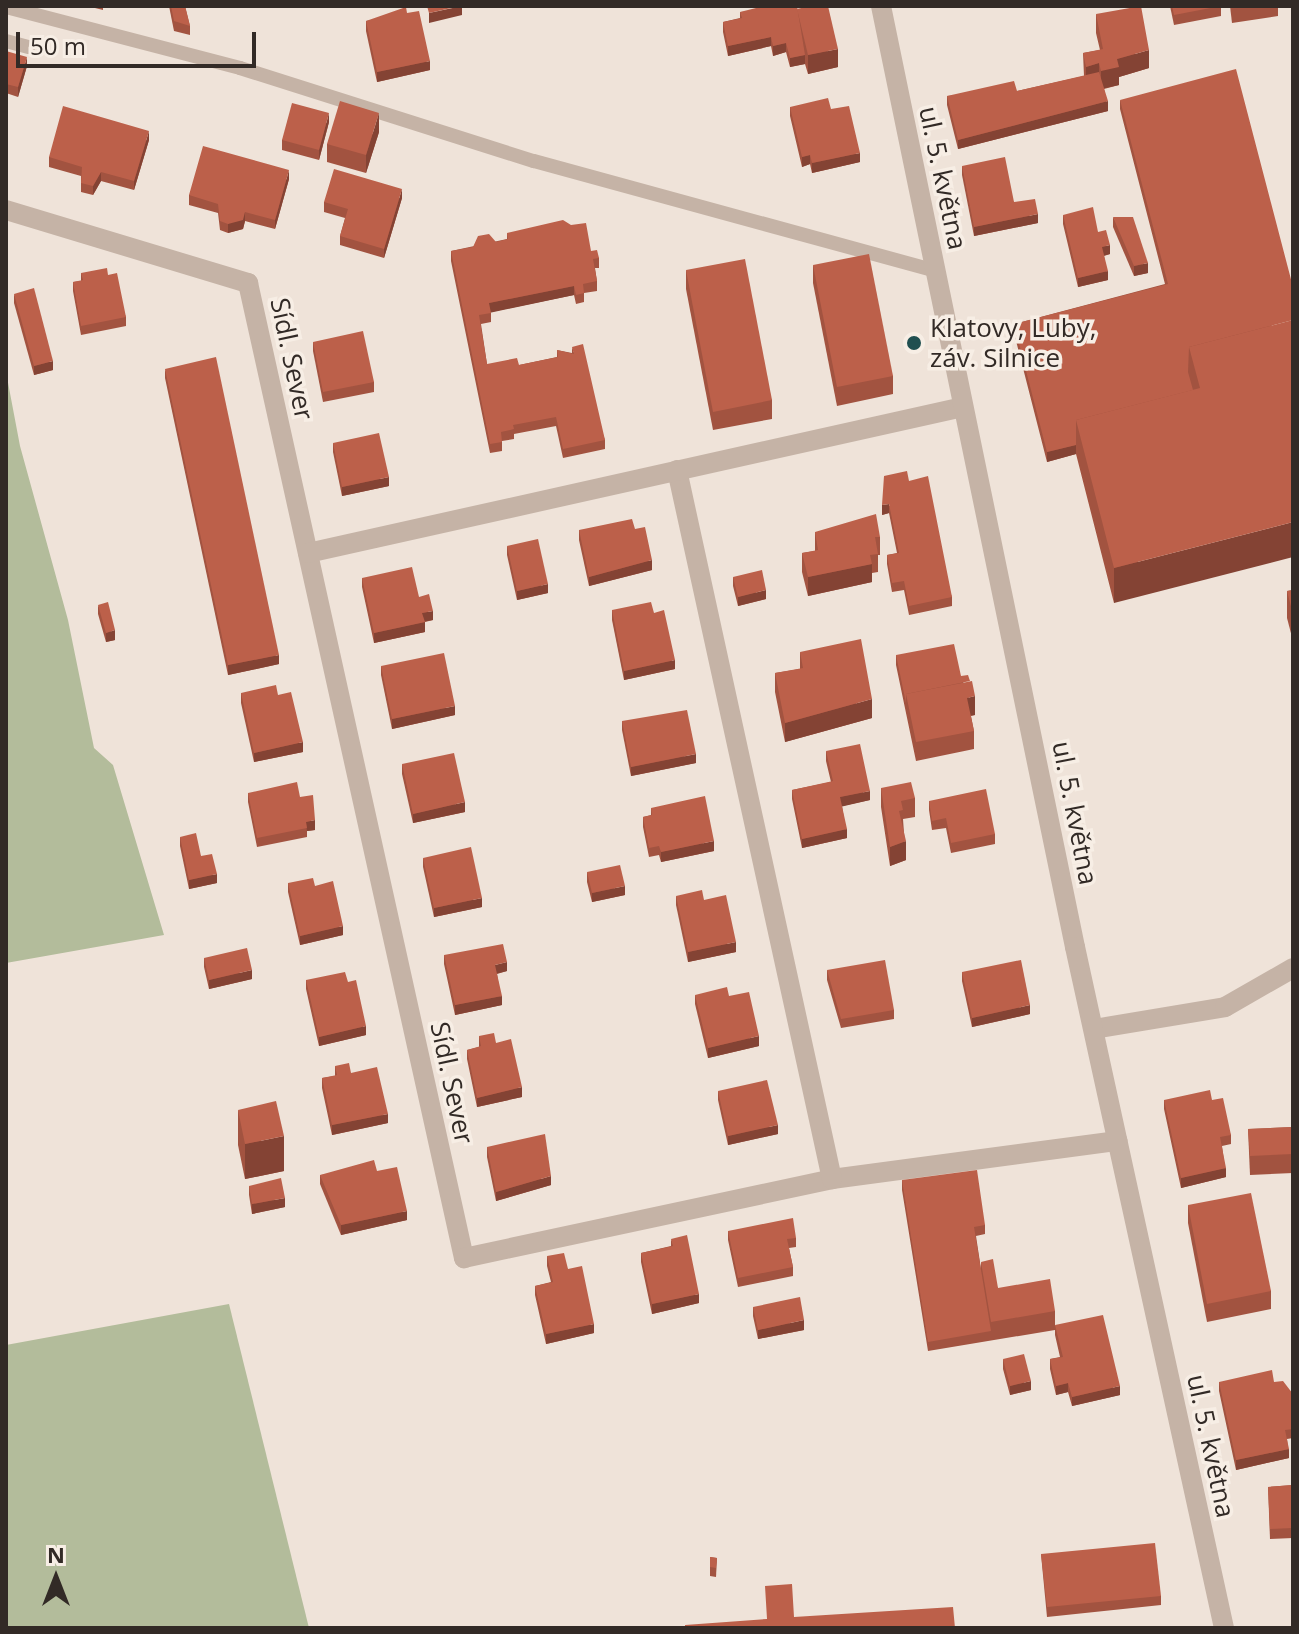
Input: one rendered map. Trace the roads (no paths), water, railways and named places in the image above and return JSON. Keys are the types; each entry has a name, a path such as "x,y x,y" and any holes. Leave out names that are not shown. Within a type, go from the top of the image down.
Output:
{"street":[{"name":"ul. 5. května","path":"881,6 1117,1141 1224,1628"},
{"name":"Sídl. Sever","path":"6,210 248,283 464,1258 832,1179 1117,1141"},
{"path":"308,553 963,407"},
{"path":"677,470 832,1179"},
{"path":"1094,1029 1225,1007 1293,968"}],"lane":[{"path":"6,7 240,68 534,161 936,271"},
{"path":"6,41 28,47"}],"place":[{"name":"Klatovy, Luby, záv. Silnice","path":"914,343"}]}
